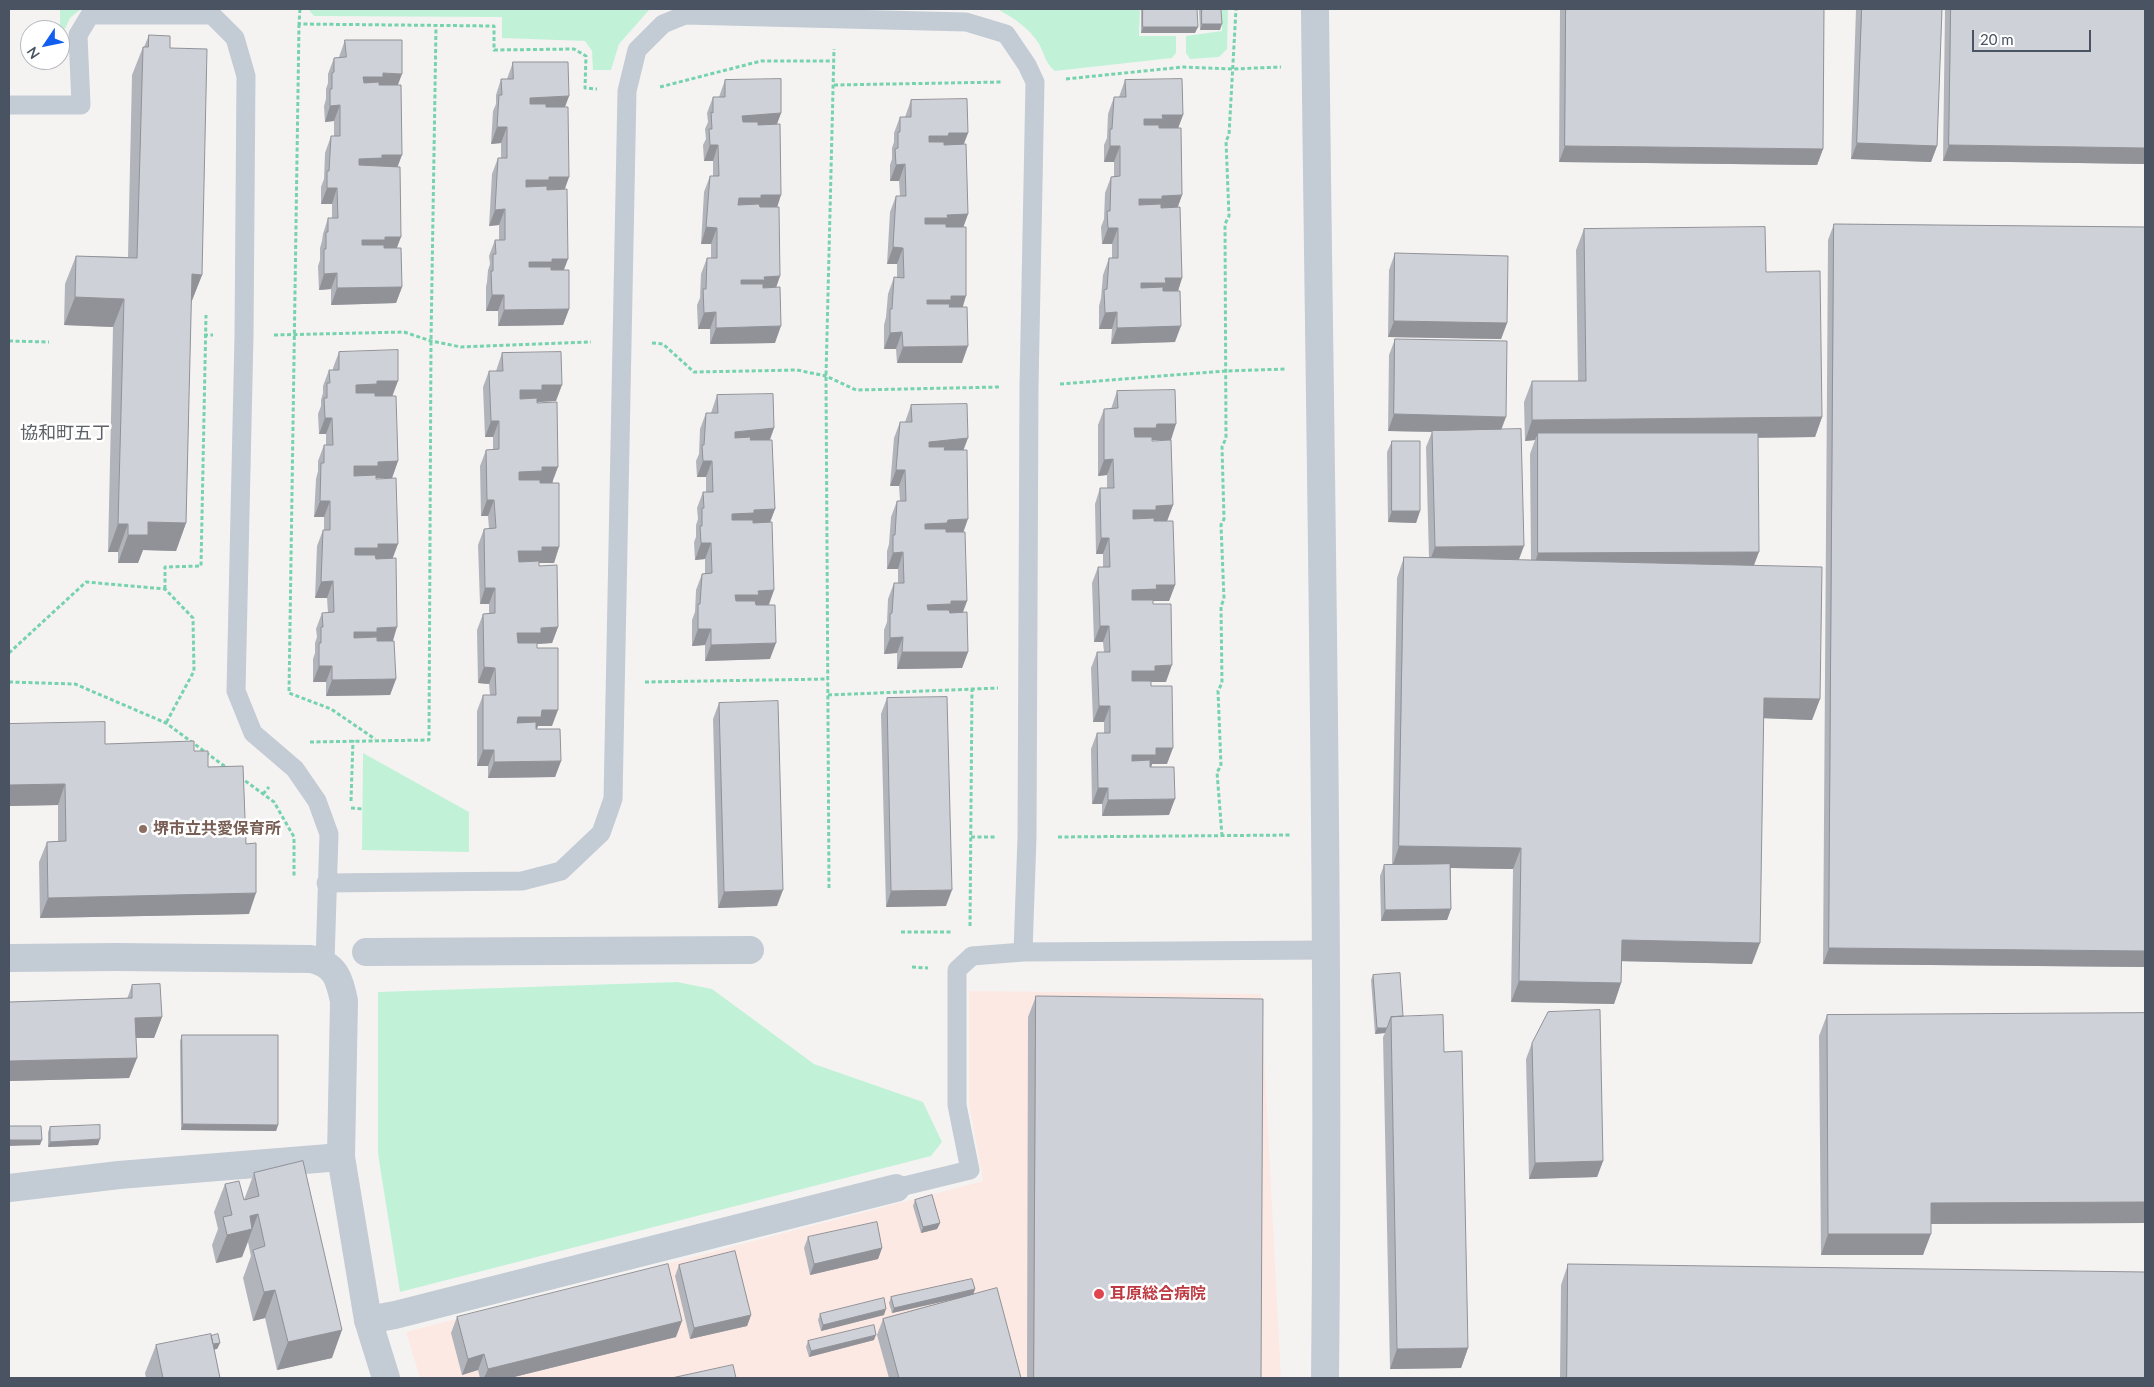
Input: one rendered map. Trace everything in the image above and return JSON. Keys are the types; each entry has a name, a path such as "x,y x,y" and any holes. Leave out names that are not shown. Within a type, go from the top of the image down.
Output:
{"street":[{"path":"1315,9 1327,1213 1325,1378"},
{"path":"366,952 750,950"},
{"path":"9,958 311,959 325,962 339,977 344,1001 341,1158 368,1320 386,1378"},
{"path":"9,1188 119,1175 341,1158"},
{"path":"368,1320 896,1188"}],"lane":[{"path":"326,883 522,880 561,871 601,833 613,799 627,91 637,50 662,24 685,12 966,22 1006,34 1035,82 1029,387 1027,837 1023,952"},
{"path":"9,105 81,105 78,34 90,15 212,15 235,38 246,76 244,336 236,691 253,733 296,769 317,801 329,834 325,962"},
{"path":"896,1188 970,1170 957,1105 956,970 972,956 1023,952 1325,950"}],"path":[{"path":"300,9 289,693 331,709 377,740"},
{"path":"1222,836 1217,772 1221,766 1218,691 1222,683 1221,606 1224,599 1221,526 1224,519 1222,447 1226,438 1225,224 1229,216 1226,141 1229,135 1236,9"},
{"path":"829,888 826,376 835,17"},
{"path":"299,24 494,26 494,50 574,49 586,56 584,88 627,91 648,90 761,61 834,61"},
{"path":"263,794 311,741 429,740 430,341 436,26"},
{"path":"165,589 165,567 201,566 204,335 206,315"},
{"path":"204,335 244,336 404,332 430,341 460,347 622,341 663,344 694,372 797,370 826,376 856,390 1029,387 1225,371 1289,369"},
{"path":"9,341 49,342"},
{"path":"9,653 86,582 165,589 193,618 194,671 166,723"},
{"path":"615,683 828,679"},
{"path":"9,682 75,684 166,723 274,802 294,837 295,885"},
{"path":"828,695 1028,687"},
{"path":"970,930 972,689"},
{"path":"353,740 351,808 363,809"},
{"path":"971,837 1292,835"},
{"path":"902,932 956,932"},
{"path":"912,967 933,969"}],"shaded area":[{"path":"969,991 1261,994 1281,1378 420,1378 406,1332 983,1181 969,1104"}],"green space":[{"path":"60,9 81,9 69,20 60,20"},
{"path":"308,9 650,9 619,44 611,70 593,70 592,51 585,41 502,38 502,17 314,16"},
{"path":"997,9 1140,9 1139,36 1176,36 1176,53 1172,58 1055,71 1047,62 1039,44 1031,33"},
{"path":"1222,9 1228,9 1227,49 1219,57 1190,59 1186,53 1186,36 1222,31"},
{"path":"363,753 469,812 469,852 362,850"},
{"path":"677,982 712,989 814,1064 923,1102 942,1142 931,1156 400,1292 378,1154 378,992"}],"building":[{"path":"1143,9 1197,9 1198,27 1143,27"},
{"path":"1202,9 1221,9 1222,24 1202,24"},
{"path":"1566,9 1824,9 1823,149 1565,146"},
{"path":"1862,9 1942,9 1937,146 1857,143"},
{"path":"1951,9 2145,9 2145,148 1949,145"},
{"path":"149,35 170,36 170,48 207,49 202,275 192,274 186,523 148,522 148,535 128,535 128,524 118,524 124,299 75,297 76,256 137,258 143,47 148,47"},
{"path":"345,40 402,40 402,74 383,73 383,77 363,77 364,83 379,82 379,85 401,85 402,155 382,155 382,158 359,159 359,165 400,167 401,237 385,237 385,240 362,240 362,245 384,245 384,248 401,248 402,287 337,288 337,273 324,274 324,249 326,249 328,218 338,218 337,188 327,188 331,136 340,136 340,105 330,106 330,89 332,89 334,58 346,57"},
{"path":"513,62 568,62 569,96 530,98 530,104 546,104 546,107 568,107 569,177 549,177 549,180 526,180 526,187 547,186 547,190 567,189 568,259 552,259 552,262 529,262 529,267 551,267 551,270 569,270 569,309 504,310 504,295 492,295 491,271 493,271 493,254 496,254 495,240 505,240 505,209 495,210 498,158 507,158 507,127 497,127 499,95 502,95 501,79 513,79"},
{"path":"781,79 781,113 742,116 743,122 758,122 758,125 780,124 781,195 761,195 761,198 739,198 738,205 759,204 760,207 779,207 780,276 764,277 765,280 741,280 741,284 763,284 763,288 780,287 781,326 716,328 716,312 704,313 703,289 706,289 707,258 717,258 717,228 706,227 710,176 719,176 718,145 710,145 709,129 712,129 711,112 713,113 713,97 725,97 725,80"},
{"path":"1182,79 1183,115 1162,115 1163,119 1144,119 1144,125 1159,125 1159,128 1181,128 1182,195 1162,196 1162,199 1139,199 1139,205 1161,204 1161,208 1180,207 1182,278 1165,278 1166,283 1141,283 1141,288 1163,287 1163,291 1180,291 1181,326 1117,328 1117,312 1105,313 1104,290 1107,289 1109,258 1118,258 1118,228 1108,228 1107,211 1110,211 1111,177 1120,176 1120,146 1110,146 1114,97 1126,97 1125,80"},
{"path":"967,99 968,133 929,136 929,142 944,142 944,145 966,144 968,214 947,215 948,218 925,218 925,224 946,224 946,227 966,227 966,296 951,296 951,300 927,300 927,304 950,304 949,307 967,307 968,346 903,347 902,332 890,333 890,309 892,309 894,277 904,278 903,248 893,247 896,196 906,196 905,164 896,165 895,149 898,148 900,117 911,117 911,100"},
{"path":"1834,224 2145,227 2145,951 1829,948"},
{"path":"1765,227 1766,272 1820,271 1822,417 1532,420 1532,381 1586,381 1584,229"},
{"path":"1395,253 1508,256 1507,323 1394,321"},
{"path":"1395,339 1507,341 1506,417 1394,414"},
{"path":"398,350 398,381 377,381 377,384 356,385 356,393 375,393 375,396 396,396 398,461 378,462 378,466 354,466 354,476 376,475 376,479 396,478 398,544 378,544 378,548 355,548 355,555 375,555 376,559 396,558 397,627 377,628 377,632 354,632 354,638 377,637 377,641 394,641 396,679 332,680 332,666 319,666 319,643 321,643 321,627 323,627 322,613 334,612 333,581 321,582 323,530 330,530 330,501 320,501 321,463 324,463 324,445 333,445 332,418 325,418 324,398 327,398 327,383 330,383 329,370 339,370 339,352"},
{"path":"561,352 562,385 542,385 542,390 520,390 520,399 537,398 537,403 557,402 558,467 542,467 542,471 519,472 519,480 540,480 540,483 559,483 559,547 542,547 542,551 518,551 519,562 539,561 539,566 557,565 558,627 541,628 541,633 517,633 518,643 537,643 537,648 558,648 558,710 542,710 541,717 518,717 517,723 536,722 536,729 560,729 561,761 494,762 494,750 483,750 483,695 496,695 495,668 484,667 483,614 495,613 495,588 485,588 484,529 496,528 494,500 487,500 486,450 499,449 499,421 491,421 489,371 503,371 502,353"},
{"path":"1175,390 1176,424 1157,424 1156,428 1134,428 1135,437 1152,437 1152,441 1171,440 1173,505 1156,506 1156,510 1133,510 1133,519 1154,518 1154,521 1173,521 1175,585 1156,585 1157,589 1132,590 1132,600 1153,600 1153,604 1171,604 1172,665 1155,666 1155,671 1132,671 1132,681 1151,681 1151,686 1172,686 1173,748 1156,748 1156,755 1132,755 1132,761 1150,760 1150,767 1174,767 1175,799 1108,800 1108,788 1098,788 1097,733 1110,733 1110,706 1099,706 1097,652 1110,652 1109,626 1100,626 1098,567 1110,567 1109,538 1101,538 1100,488 1114,488 1113,459 1104,460 1104,409 1118,408 1117,391"},
{"path":"773,394 774,428 735,432 735,438 751,437 750,440 772,440 775,509 754,510 754,513 732,514 732,520 753,520 753,523 772,522 774,590 758,591 759,595 735,595 736,601 755,601 756,605 775,605 776,643 711,645 711,629 698,629 698,604 700,604 702,574 712,573 711,543 701,543 700,526 702,526 702,508 704,508 703,492 713,492 712,461 703,461 702,445 704,445 706,413 718,413 717,395"},
{"path":"967,404 968,438 929,442 929,447 945,447 944,450 967,450 968,519 948,520 947,523 925,524 925,529 946,529 946,532 965,532 967,601 951,601 951,604 927,605 928,610 949,610 950,613 967,612 968,652 902,652 903,637 890,638 890,614 892,613 894,583 904,583 903,552 893,553 897,501 906,501 905,470 896,470 900,422 912,422 911,405"},
{"path":"1521,429 1524,546 1435,547 1432,431"},
{"path":"1538,433 1758,433 1759,552 1538,553"},
{"path":"1392,441 1420,441 1420,511 1392,511"},
{"path":"1404,557 1822,567 1820,699 1764,698 1760,943 1622,940 1621,983 1519,981 1521,848 1399,846"},
{"path":"947,697 952,890 891,891 887,698"},
{"path":"778,701 783,890 724,892 719,703"},
{"path":"105,722 105,744 194,741 194,751 208,751 208,767 243,766 246,844 256,843 256,893 48,898 47,842 66,841 65,784 9,785 9,724"},
{"path":"1450,864 1451,909 1385,910 1384,865"},
{"path":"1400,973 1403,1016 1391,1017 1387,1028 1377,1028 1373,975"},
{"path":"160,984 162,1017 135,1018 137,1058 9,1061 9,1002 132,998 132,985"},
{"path":"1036,996 1263,999 1261,1378 1034,1378"},
{"path":"1600,1010 1603,1161 1535,1163 1532,1043 1548,1012"},
{"path":"2145,1013 2145,1202 1931,1203 1931,1234 1828,1234 1827,1015"},
{"path":"1443,1015 1444,1052 1462,1051 1468,1348 1397,1349 1391,1017"},
{"path":"182,1035 278,1035 278,1125 183,1124"},
{"path":"100,1125 100,1139 50,1142 50,1127"},
{"path":"9,1126 41,1126 42,1140 9,1140"},
{"path":"303,1161 342,1330 288,1342 275,1290 264,1292 253,1250 265,1246 258,1214 250,1216 252,1229 227,1235 223,1217 232,1215 225,1184 239,1181 244,1200 259,1196 254,1173"},
{"path":"932,1195 940,1223 923,1227 915,1200"},
{"path":"877,1222 882,1248 814,1264 808,1237"},
{"path":"735,1251 751,1315 694,1328 679,1265"},
{"path":"668,1264 682,1321 488,1369 484,1354 468,1359 457,1317"},
{"path":"1568,1264 2145,1272 2145,1378 1567,1378"},
{"path":"972,1279 975,1289 894,1308 891,1297"},
{"path":"997,1288 1021,1378 899,1378 883,1319"},
{"path":"884,1298 886,1309 823,1325 820,1314"},
{"path":"874,1325 876,1335 811,1351 808,1341"},
{"path":"211,1334 220,1378 163,1378 156,1345"},
{"path":"218,1334 220,1343 213,1344 211,1336"},
{"path":"733,1365 736,1378 672,1378"}],"place":[{"name":"堺市立共愛保育所","path":"143,829"},
{"name":"耳原総合病院","path":"1099,1294"}],"district":[{"name":"協和町五丁","path":"65,433"}]}
